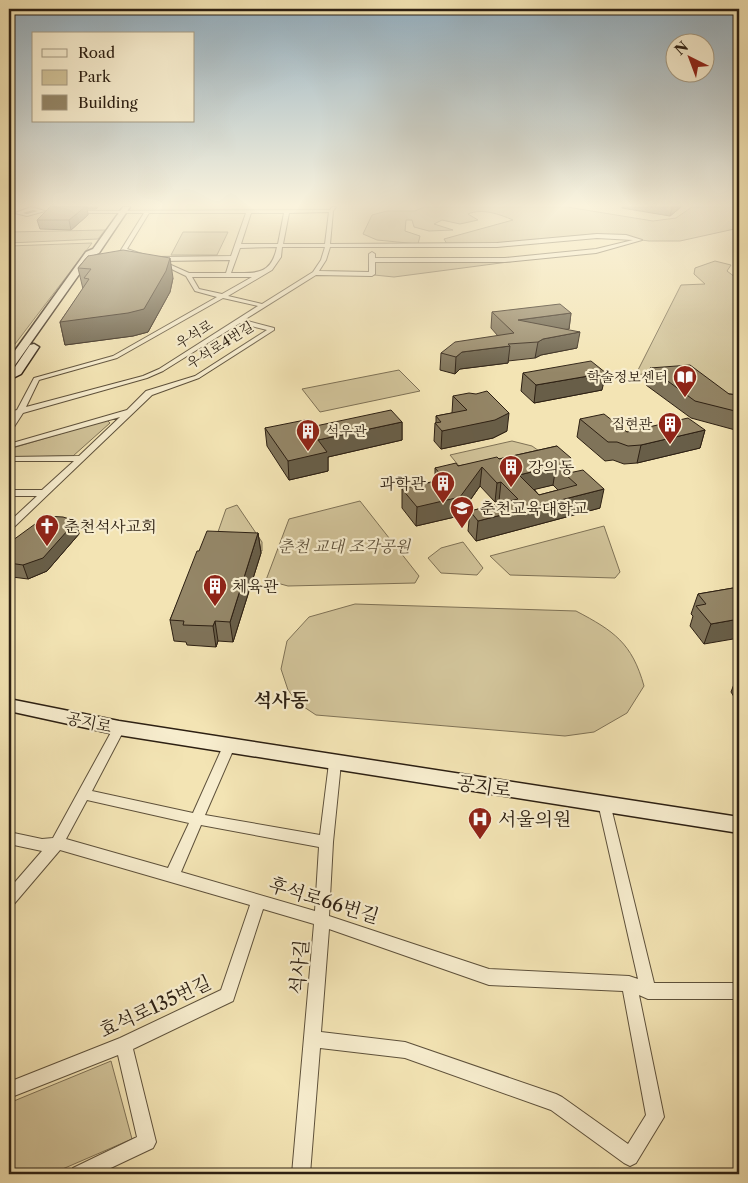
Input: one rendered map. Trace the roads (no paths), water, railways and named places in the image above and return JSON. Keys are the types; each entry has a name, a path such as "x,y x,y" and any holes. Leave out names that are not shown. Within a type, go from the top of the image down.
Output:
{"street":[{"path":"9,366 83,262"},
{"path":"9,377 17,372 23,364 92,262"},
{"path":"158,262 188,275 258,275"},
{"path":"228,274 232,262"},
{"path":"9,428 36,379 115,357 270,269 275,262"},
{"name":"우석로","path":"9,414 144,377 161,370 315,273 323,262"},
{"path":"315,273 372,274 372,262"},
{"path":"188,275 197,290 264,306"},
{"name":"우석로4번길","path":"9,527 149,393 197,376 272,329 240,321"},
{"name":"우석로4번길","path":"9,446 129,412"},
{"path":"9,459 81,458"},
{"path":"9,493 44,493"},
{"name":"공지로","path":"9,705 119,728 739,825"},
{"path":"9,899 57,843 119,728"},
{"path":"172,876 229,746"},
{"name":"석사길","path":"301,1174 322,920 326,842 335,763"},
{"path":"83,794 196,819 326,842"},
{"path":"604,803 648,991"},
{"name":"후석로66번길","path":"9,838 42,845 57,843 172,876 322,920 489,978 630,984 648,991 739,991"},
{"name":"효석로135번길","path":"9,1090 124,1045 227,995 258,902"},
{"path":"313,1039 405,1050 556,1103 630,1157 655,1117 630,984"},
{"path":"79,1174 147,1142 124,1045"}],"place":[{"name":"학술정보센터","path":"685,398"},
{"name":"집현관","path":"670,445"},
{"name":"석우관","path":"308,452"},
{"name":"강의동","path":"511,488"},
{"name":"과학관","path":"443,504"},
{"name":"춘천교육대학교","path":"462,529"},
{"name":"춘천석사교회","path":"47,547"},
{"name":"체육관","path":"215,607"},
{"name":"서울의원","path":"480,840"}],"district":[{"name":"석사동","path":"281,700"}],"park label":[{"name":"춘천 교대 조각공원","path":"344,546"}]}
